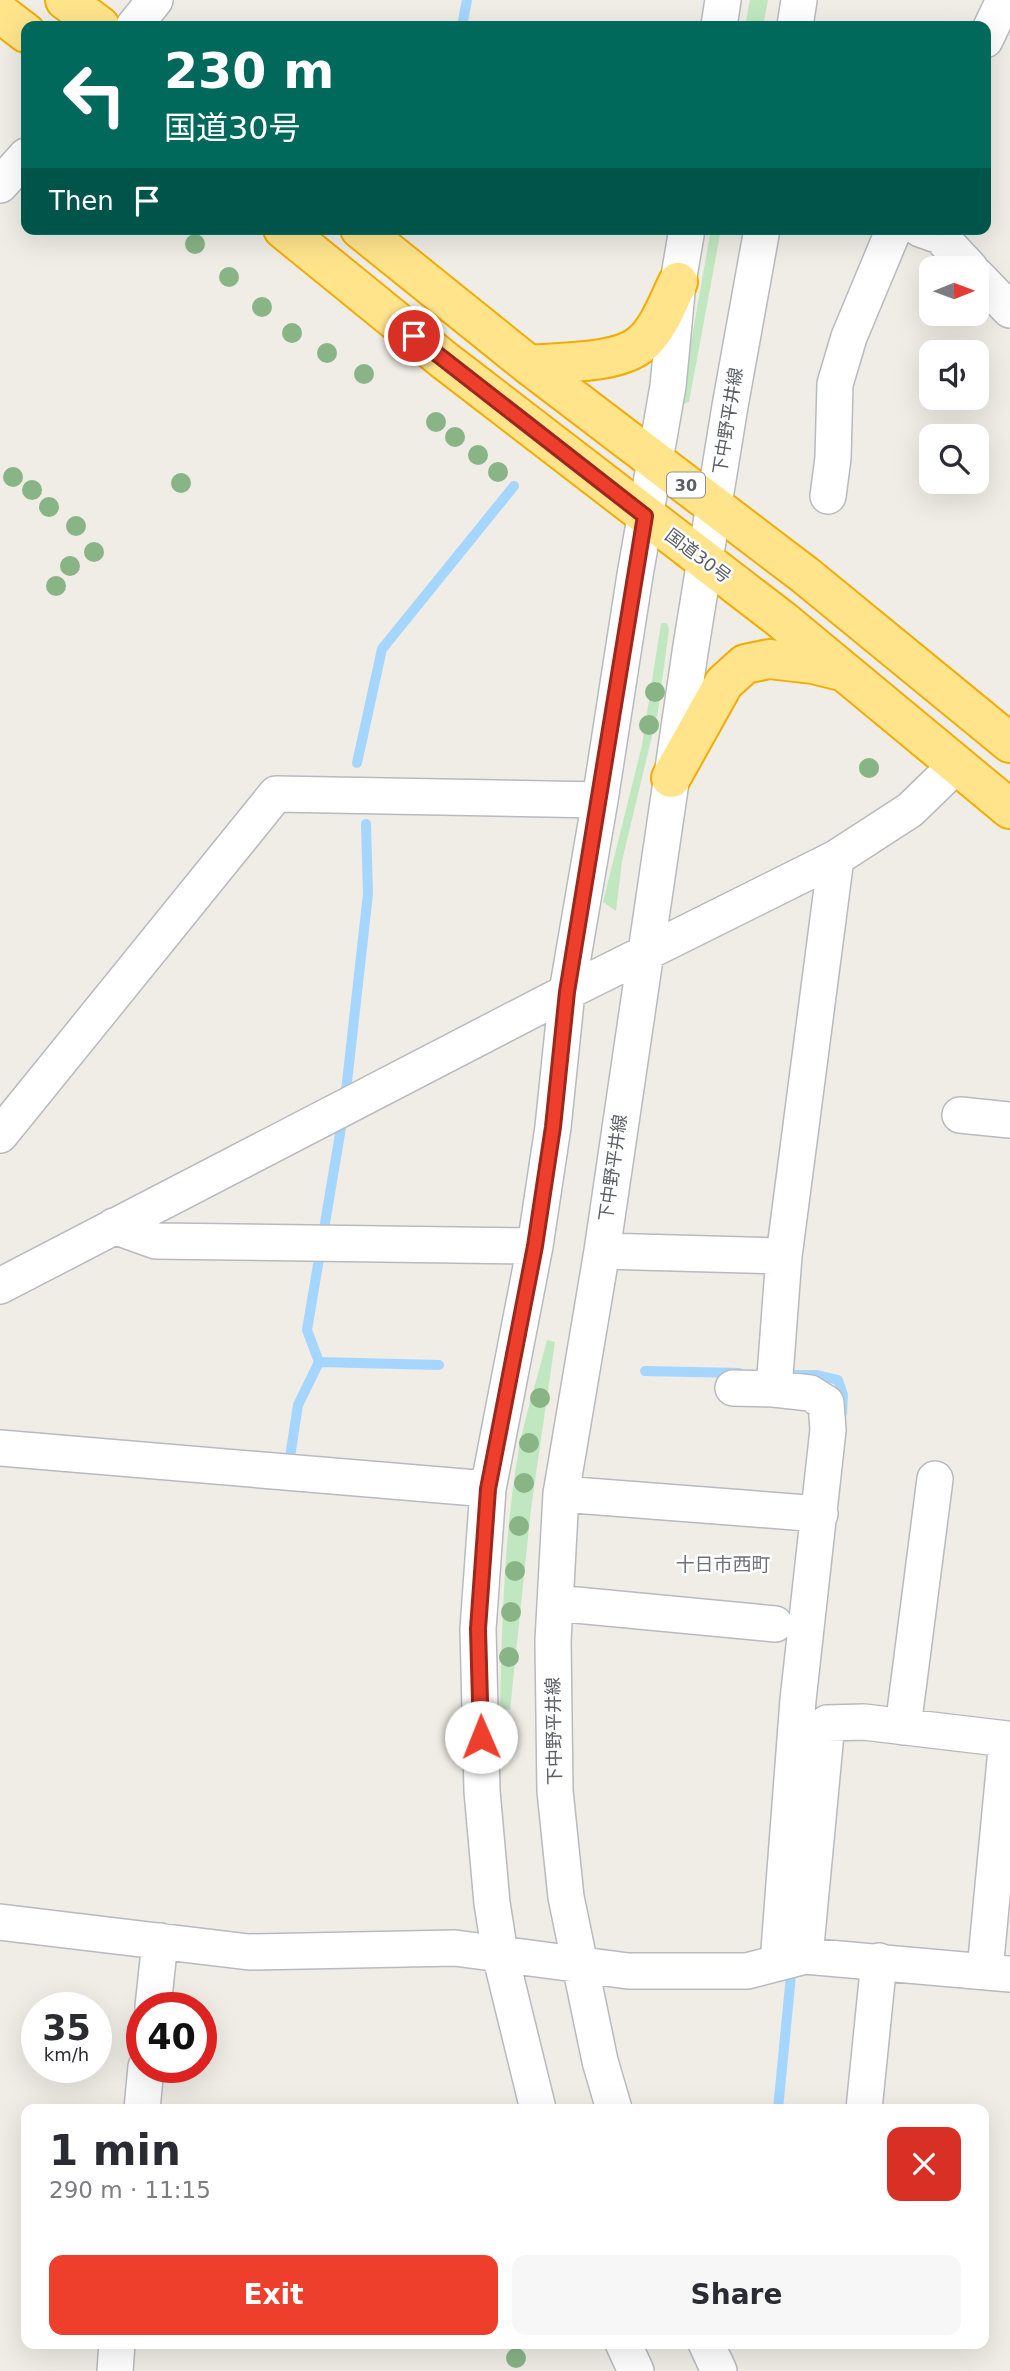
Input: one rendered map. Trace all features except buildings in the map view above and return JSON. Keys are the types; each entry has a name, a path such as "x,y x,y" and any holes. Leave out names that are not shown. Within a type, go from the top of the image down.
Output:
{"highway":[{"path":"65,0 93,21"},
{"path":"0,13 21,29"},
{"name":"国道30号","path":"290,235 399,325 782,620 1010,809"},
{"name":"30","path":"367,235 529,365 805,575 1010,743"},
{"path":"529,365 625,355 643,342 657,323 678,282"},
{"path":"671,778 724,682 745,664 769,659 813,664 847,673"}],"street":[{"path":"138,21 155,0"},
{"path":"720,21 723,0"},
{"path":"796,21 799,0"},
{"path":"991,27 1004,0"},
{"path":"0,186 21,162"},
{"path":"537,2104 500,1954 492,1903 482,1791 478,1629 488,1489 535,1246 553,1127 567,992 668,386 678,282 686,235"},
{"name":"下中野平井線","path":"613,2104 600,2061 566,1897 555,1791 553,1641 561,1494 601,1251 705,561 761,235"},
{"path":"828,496 833,458 835,384 849,337 892,235"},
{"path":"937,235 959,256"},
{"path":"989,288 1010,310"},
{"path":"0,1286 567,992 836,858 910,810 954,764"},
{"path":"0,1135 276,794 600,800"},
{"path":"774,1379 784,1256 836,858"},
{"path":"960,1115 1010,1120"},
{"path":"114,1226 156,1241 535,1246"},
{"path":"601,1251 784,1256"},
{"path":"733,1388 774,1379 810,1392 826,1403 828,1430 798,1700 793,1959"},
{"path":"0,1448 488,1489"},
{"path":"903,1727 935,1479"},
{"path":"561,1494 820,1514"},
{"path":"555,1604 775,1624"},
{"path":"0,1922 249,1952 454,1948 628,1971 747,1971 793,1959 879,1961 997,1972 1007,1739 864,1722 827,1723 793,1959"},
{"path":"155,1992 160,1941"},
{"path":"865,2104 879,1961"},
{"path":"142,2104 144,2083"},
{"path":"114,2371 116,2349"},
{"path":"626,2349 636,2371"},
{"path":"709,2349 719,2371"}],"green space":[{"path":"750,0 768,0 764,21 746,21"},
{"path":"710,235 720,235 689,402 683,404 681,400"},
{"path":"661,623 667,623 669,629 658,711 622,861 616,911 603,902 642,745"},
{"path":"547,1340 555,1342 531,1509 510,1710 500,1709 505,1578 514,1480 522,1434"}],"waterway":[{"path":"463,21 467,0"},
{"path":"357,763 382,649 514,486"},
{"path":"345,1100 368,894 366,824"},
{"path":"290,1457 298,1405 319,1362 307,1330 343,1116"},
{"path":"319,1362 439,1365"},
{"path":"645,1371 739,1373"},
{"path":"794,1375 817,1375 838,1380 843,1395 842,1413"},
{"path":"778,2104 792,1965"}],"district":[{"name":"十日市西町","path":"723,1564"}],"route":[{"path":"414,336 645,516 567,992 553,1127 535,1246 488,1489 478,1629 481,1737"}]}
